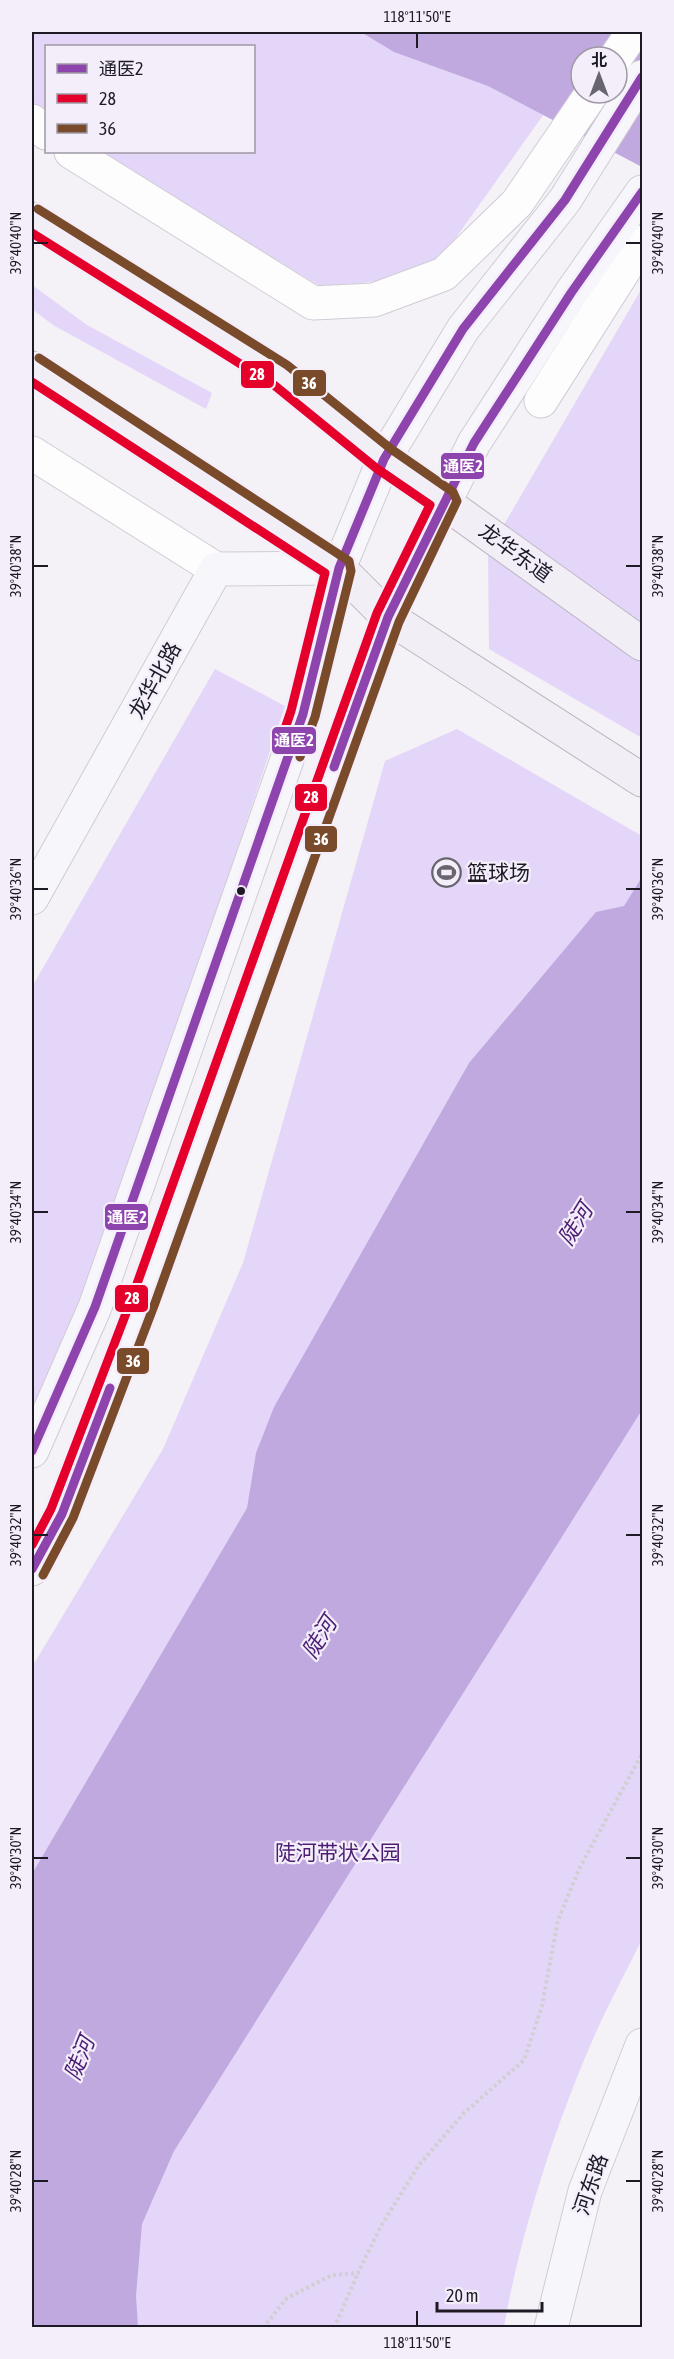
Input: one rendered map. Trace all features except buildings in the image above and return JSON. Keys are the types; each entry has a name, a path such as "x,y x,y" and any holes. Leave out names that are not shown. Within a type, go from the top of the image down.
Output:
{"main road":[{"path":"32,1451 95,1307 299,725 339,568 384,459 463,329 565,200 642,77"},
{"path":"32,1569 62,1514 144,1299 388,617 474,443 571,293 631,234 642,192"},
{"name":"龙华东道","path":"32,219 281,375 384,459 642,644"},
{"path":"32,368 339,568 388,617 633,774"},
{"path":"216,569 339,568"},
{"name":"龙华北路","path":"32,898 216,569"},
{"name":"河东路","path":"551,2328 585,2191 642,2045"}],"street":[{"path":"624,45 633,32"},
{"path":"73,153 313,303 374,300 444,274 517,203 584,105"},
{"path":"32,121 45,132"},
{"path":"541,402 631,234"},
{"path":"32,453 216,569"}],"path":[{"path":"334,2328 381,2226 419,2165 464,2113 524,2060 542,2006 558,1920 580,1867 642,1754"},
{"path":"263,2328 287,2298 332,2275 358,2273"}],"green space":[{"path":"32,32 602,32 591,45 569,45 569,79 430,274 323,288 157,189 102,153 255,153 255,45 45,45 45,115 32,106"},
{"path":"32,285 87,325 212,393 206,409 53,325 32,309"},
{"path":"642,288 642,738 489,649 488,552"},
{"path":"215,669 285,706 98,1269 32,1416 32,987"},
{"name":"陡河带状公园","path":"457,729 642,836 642,1939 596,2032 567,2103 530,2215 504,2327 32,2327 32,1667 163,1449 243,1263 385,761"}],"water":[{"path":"361,32 642,32 642,167 488,86 394,52"},
{"name":"陡河","path":"642,877 642,1410 174,2151 142,2224 136,2296 138,2327 32,2327 32,1874 247,1508 256,1453 274,1407 469,1063 596,912 624,906"}],"transit line":[{"name":"通医2","path":"32,1451 95,1307 303,714 339,568 384,459 463,329 565,200 642,77"},
{"name":"通医2","path":"334,767 388,617 474,443 571,293 642,192"},
{"name":"36","path":"38,209 287,365 391,449 453,492 457,501 399,622 155,1303 73,1518 43,1575"},
{"name":"28","path":"32,233 274,385 376,468 430,505 377,613 133,1295 51,1509 32,1545"},
{"name":"36","path":"39,358 349,561 351,571 315,717 300,757"},
{"name":"28","path":"32,382 325,573 291,711 278,749"},
{"name":"通医2","path":"32,1569 62,1514 110,1388"}],"place":[{"name":"篮球场","path":"446,872"}]}
